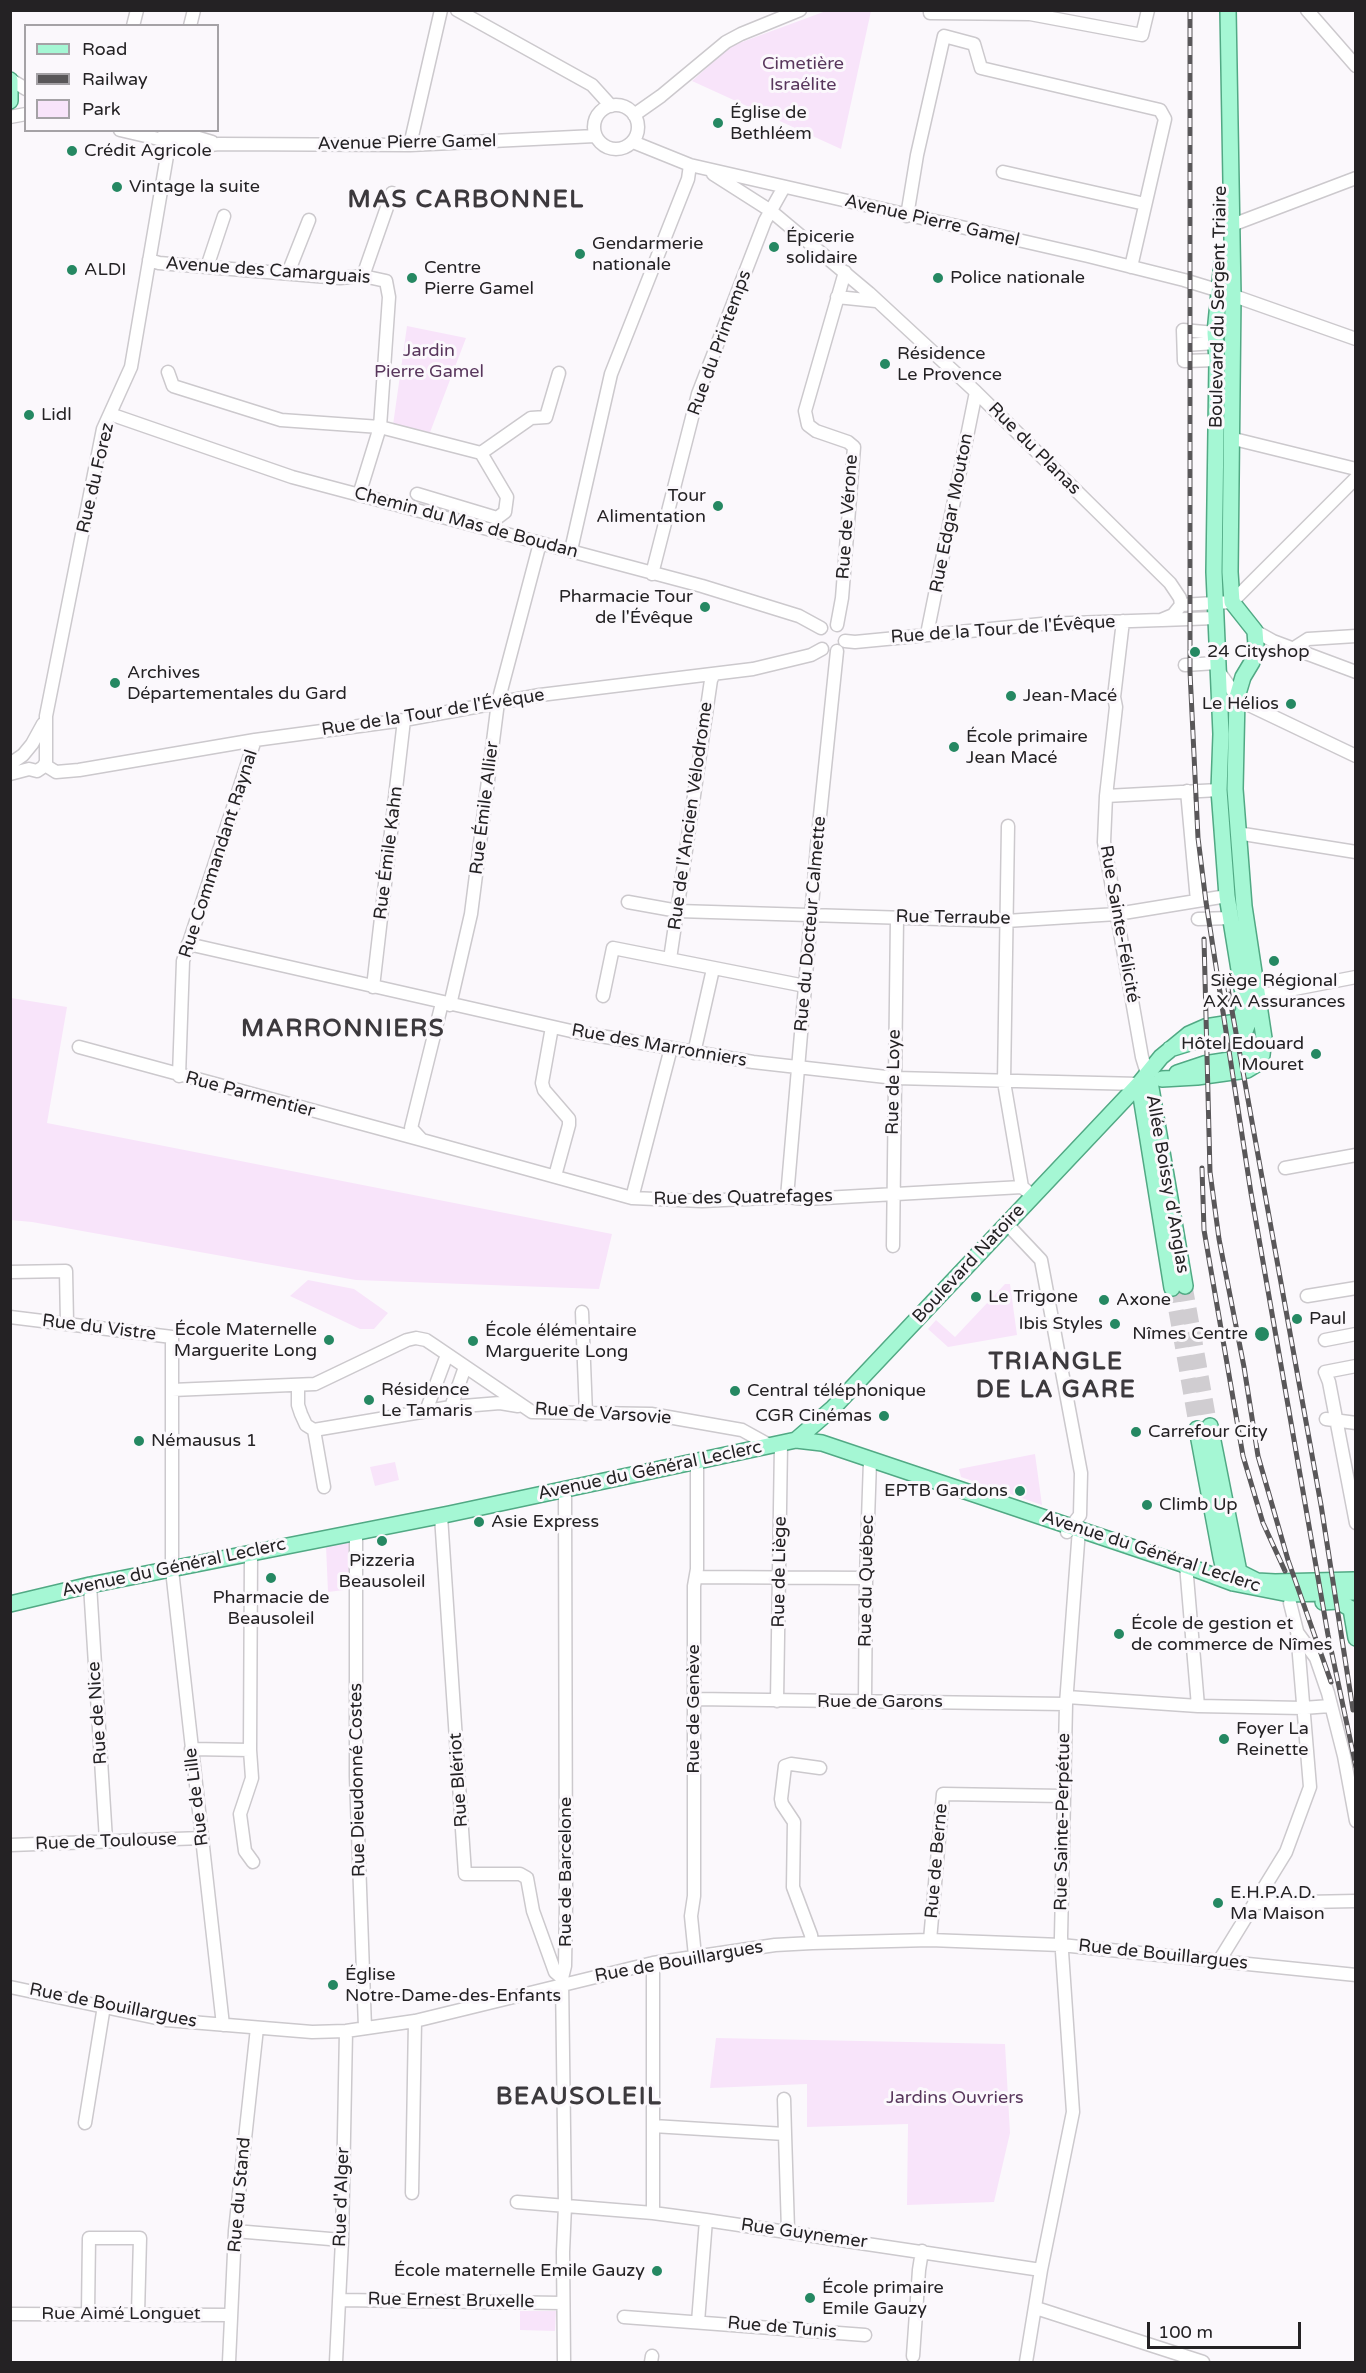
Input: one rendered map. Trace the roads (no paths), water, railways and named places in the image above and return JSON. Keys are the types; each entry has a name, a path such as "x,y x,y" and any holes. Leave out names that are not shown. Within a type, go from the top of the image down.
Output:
{"main road":[{"name":"Boulevard du Sergent Triaire","path":"1220,10 1223,268 1227,293 1233,402 1230,438 1230,572 1233,602"},
{"name":"Boulevard du Sergent Triaire","path":"1149,1079 1197,1077 1246,1070 1257,1064 1262,1055 1264,1038 1227,896 1219,790 1221,734 1215,615 1216,338 1227,293 1232,225 1228,10"},
{"path":"10,101 11,80"},
{"path":"1233,602 1249,627"},
{"path":"1215,615 1233,618 1249,627"},
{"name":"Boulevard du Sergent Triaire","path":"1249,627 1252,662 1243,677 1237,697 1235,789 1251,995 1246,1000 1250,1018"},
{"path":"1170,1049 1180,1040 1203,1027 1237,1022 1251,995"},
{"name":"Boulevard Natoire","path":"783,1443 833,1408 1007,1224 1028,1191 1149,1079 1170,1049 1245,1031 1250,1018"},
{"name":"Allée Boissy d'Anglas","path":"1149,1079 1178,1287"},
{"path":"1204,1428 1224,1570 1236,1577 1257,1581 1354,1580 1356,1582"},
{"name":"Avenue du Général Leclerc","path":"13,1602 251,1552 441,1516 783,1443 822,1443 1072,1529 1186,1565 1236,1577 1276,1593 1290,1603"},
{"name":"Avenue du Général Leclerc","path":"1276,1593 1356,1592"},
{"path":"1290,1603 1338,1601 1351,1609 1356,1638"}],"street":[{"path":"410,145 441,10"},
{"path":"457,10 592,85 611,106"},
{"path":"634,115 661,96 726,42 800,10"},
{"path":"930,10 930,13 1030,14 1142,34 1148,10"},
{"path":"1307,10 1356,66"},
{"path":"907,216 917,155 944,36 974,44 981,68 1160,110 1165,119 1131,267"},
{"path":"11,80 24,88"},
{"path":"620,105 634,115 638,124 638,134 633,142 623,149 612,150 602,145 595,136 593,126 602,110 620,105"},
{"name":"Avenue Pierre Gamel","path":"139,132 219,144 410,145 595,136"},
{"name":"Rue du Forez","path":"26,752 38,737 46,716 103,429 131,367 168,150 167,135"},
{"name":"Avenue Pierre Gamel","path":"633,142 705,169 1131,267 1227,293 1356,339"},
{"path":"571,550 611,374 688,179 690,165"},
{"name":"Rue du Planas","path":"705,169 771,211 845,272 976,392 1170,583 1180,598 1181,605"},
{"path":"1003,172 1145,204"},
{"path":"1232,225 1356,178"},
{"name":"Rue du Planas","path":"748,179 771,211"},
{"name":"Rue du Printemps","path":"652,574 698,394 765,221 784,188"},
{"path":"363,276 392,193"},
{"path":"207,267 224,216"},
{"path":"288,273 309,220"},
{"path":"818,252 834,278 837,297 876,301"},
{"name":"Avenue des Camarguais","path":"149,260 159,263 340,278 363,276 386,281 390,297 380,428 359,495"},
{"name":"Rue de Vérone","path":"837,626 843,590 854,447 848,442 816,431 808,425 805,411 845,272"},
{"name":"Boulevard du Sergent Triaire","path":"1216,338 1184,330 1184,361 1217,360"},
{"path":"1184,345 1216,338"},
{"path":"168,372 173,386 281,420 380,428 481,453 507,497 505,512 496,518 417,494"},
{"path":"481,453 531,418 546,417 559,373"},
{"name":"Rue Edgar Mouton","path":"927,634 976,392"},
{"name":"Chemin du Mas de Boudan","path":"111,414 292,477 702,586 799,616 821,628"},
{"path":"1230,438 1356,469"},
{"path":"1161,620 1173,615 1181,605 1215,615 1233,602 1356,478"},
{"name":"Rue Émile Allier","path":"446,1004 471,914 498,702 540,543"},
{"name":"Rue de la Tour de l'Évêque","path":"841,646 855,642 927,634 1042,624 1161,620 1215,615"},
{"name":"Rue Sainte-Félicité","path":"1123,621 1114,697 1116,707 1106,796 1104,842 1142,1057 1149,1079"},
{"path":"829,624 837,626 843,632 841,646 829,652 822,649 817,636 821,628 829,624"},
{"path":"1249,627 1273,642 1356,672"},
{"path":"1294,648 1308,639 1356,636"},
{"name":"Rue du Docteur Calmette","path":"787,1197 812,914 841,646"},
{"name":"Rue de la Tour de l'Évêque","path":"45,759 56,772 63,772 255,740 404,720 498,702 753,669 811,655 822,649"},
{"path":"1185,665 1216,666 1237,697 1249,705 1356,756"},
{"name":"Rue de l'Ancien Vélodrome","path":"670,959 711,680 714,674"},
{"name":"Rue du Forez","path":"45,759 46,716"},
{"name":"Rue Émile Kahn","path":"373,987 404,720"},
{"name":"Rue Commandant Raynal","path":"179,1076 183,961 255,740"},
{"path":"10,764 26,752 38,747 45,759 37,771 28,769 10,774"},
{"path":"26,752 23,763 28,769"},
{"path":"1106,796 1219,790"},
{"path":"1187,791 1197,901"},
{"path":"1008,826 1004,1082 1028,1191"},
{"path":"1237,832 1356,852"},
{"name":"Rue Terraube","path":"628,903 678,911 1006,921 1118,914 1227,896"},
{"name":"Rue de Loye","path":"893,1246 897,917"},
{"path":"1198,919 1231,918"},
{"name":"Rue des Marronniers","path":"188,944 552,1027 694,1053 895,1078 1004,1082 1149,1079"},
{"path":"603,996 613,948 805,986"},
{"path":"694,1053 713,969"},
{"path":"1251,995 1356,977"},
{"path":"422,1140 411,1128 446,1004"},
{"path":"552,1027 542,1083 544,1090 568,1119 569,1125 555,1176"},
{"name":"Rue Parmentier","path":"79,1047 179,1076 422,1140"},
{"path":"632,1198 671,1048"},
{"name":"Rue des Quatrefages","path":"422,1140 632,1198 702,1201 1028,1191"},
{"path":"1285,1168 1356,1155"},
{"name":"Rue Sainte-Perpétue","path":"1007,1224 1041,1260 1081,1473 1080,1515 1072,1529 1063,1796 1061,1945 1073,2112 1041,2270 1026,2362"},
{"path":"10,1272 66,1271 67,1323"},
{"path":"1306,1296 1356,1288"},
{"path":"582,1312 586,1414"},
{"name":"Rue du Vistre","path":"10,1317 172,1337 170,1475 172,1570"},
{"path":"1325,1340 1356,1334"},
{"name":"Rue de Varsovie","path":"172,1390 315,1384 407,1340 416,1338 426,1340 532,1412 651,1414 733,1428 783,1443"},
{"path":"426,1411 445,1360"},
{"path":"1356,1366 1325,1372 1329,1382 1331,1419 1356,1523"},
{"path":"451,1407 465,1367"},
{"path":"298,1385 298,1405 301,1414 306,1425 314,1430 451,1407 500,1403 522,1407"},
{"path":"1331,1419 1356,1423"},
{"path":"314,1430 324,1487"},
{"name":"Rue de Liège","path":"777,1701 783,1443"},
{"name":"Rue du Québec","path":"865,1701 870,1461"},
{"name":"Rue de Genève","path":"695,1956 691,1916 694,1896 694,1586 697,1462"},
{"name":"Rue de Barcelone","path":"564,2362 566,2206 563,1981 566,1966 565,1489"},
{"name":"Rue Blériot","path":"441,1516 465,1874 520,1874 526,1878 533,1911 555,1972 563,1981"},
{"name":"Rue Dieudonné Costes","path":"357,1532 356,1776 365,2028"},
{"path":"251,1552 250,1750 252,1778 240,1814 245,1851 253,1862"},
{"path":"1186,1565 1198,1706"},
{"name":"Rue de Lille","path":"172,1570 223,2025"},
{"path":"696,1577 866,1578"},
{"name":"Rue de Nice","path":"90,1585 106,1840"},
{"path":"1219,1961 1286,1852 1310,1787 1297,1631 1290,1603"},
{"path":"1297,1631 1316,1658 1344,1756 1356,1821"},
{"name":"Rue de Garons","path":"694,1699 1066,1700 1198,1706 1304,1708 1330,1706"},
{"path":"191,1749 250,1750"},
{"path":"812,1943 794,1887 794,1822 781,1799 785,1766 792,1764 820,1767"},
{"name":"Rue de Berne","path":"930,1940 943,1794 1063,1796"},
{"name":"Rue de Toulouse","path":"10,1845 202,1838"},
{"path":"1254,1903 1356,1901"},
{"name":"Rue de Bouillargues","path":"10,1987 166,2020 312,2032 346,2031 415,2021 563,1981 653,1963 775,1945 930,1940 1061,1945 1356,1975"},
{"path":"653,1963 653,2213"},
{"path":"85,2123 104,2006"},
{"path":"412,2193 415,2021"},
{"name":"Rue du Stand","path":"229,2362 235,2231 257,2028"},
{"name":"Rue d'Alger","path":"336,2362 342,2240 346,2031"},
{"path":"784,2099 788,2230"},
{"path":"653,2126 785,2134"},
{"name":"Rue Guynemer","path":"517,2202 653,2213 788,2230 1041,2270"},
{"path":"698,2322 706,2220"},
{"path":"235,2231 342,2240"},
{"path":"88,2313 89,2238 140,2238 138,2314"},
{"path":"913,2356 922,2252"},
{"name":"Rue Ernest Bruxelle","path":"339,2300 563,2303"},
{"path":"1036,2308 1203,2362"},
{"name":"Rue Aimé Longuet","path":"11,2314 231,2315"},
{"name":"Rue de Tunis","path":"624,2317 866,2335"}],"tunnel":[{"path":"1185,1286 1210,1426"},
{"path":"1172,1288 1197,1429"}],"railway":[{"path":"1190,10 1190,672 1198,838 1251,1193 1328,1635 1356,1767"},
{"path":"1204,939 1210,1172 1219,1239 1244,1367 1258,1456 1288,1560 1331,1682"},
{"path":"1227,983 1321,1505 1353,1710"},
{"path":"1202,1168 1204,1230 1243,1456 1263,1523 1285,1571"}],"place":[{"name":"Église de Bethléem","path":"718,123"},
{"name":"Crédit Agricole","path":"72,151"},
{"name":"Vintage la suite","path":"117,187"},
{"name":"Épicerie solidaire","path":"774,247"},
{"name":"Gendarmerie nationale","path":"580,254"},
{"name":"ALDI","path":"72,270"},
{"name":"Centre Pierre Gamel","path":"412,278"},
{"name":"Police nationale","path":"938,278"},
{"name":"Résidence Le Provence","path":"885,364"},
{"name":"Lidl","path":"29,415"},
{"name":"Tour Alimentation","path":"718,506"},
{"name":"Pharmacie Tour de l'Évêque","path":"705,607"},
{"name":"24 Cityshop","path":"1195,652"},
{"name":"Archives Départementales du Gard","path":"115,683"},
{"name":"Jean-Macé","path":"1011,696"},
{"name":"Le Hélios","path":"1291,704"},
{"name":"École primaire Jean Macé","path":"954,747"},
{"name":"Siège Régional AXA Assurances","path":"1274,961"},
{"name":"Hôtel Edouard Mouret","path":"1316,1054"},
{"name":"Le Trigone","path":"976,1297"},
{"name":"Axone","path":"1104,1300"},
{"name":"Paul","path":"1297,1319"},
{"name":"Ibis Styles","path":"1115,1324"},
{"name":"Nîmes Centre","path":"1262,1334"},
{"name":"École Maternelle Marguerite Long","path":"329,1340"},
{"name":"École élémentaire Marguerite Long","path":"473,1341"},
{"name":"Central téléphonique","path":"735,1391"},
{"name":"Résidence Le Tamaris","path":"369,1400"},
{"name":"CGR Cinémas","path":"884,1416"},
{"name":"Carrefour City","path":"1136,1432"},
{"name":"Némausus 1","path":"139,1441"},
{"name":"EPTB Gardons","path":"1020,1491"},
{"name":"Climb Up","path":"1147,1505"},
{"name":"Asie Express","path":"479,1522"},
{"name":"Pizzeria Beausoleil","path":"382,1541"},
{"name":"Pharmacie de Beausoleil","path":"271,1578"},
{"name":"École de gestion et de commerce de Nîmes","path":"1119,1634"},
{"name":"Foyer La Reinette","path":"1224,1739"},
{"name":"E.H.P.A.D. Ma Maison","path":"1218,1903"},
{"name":"Église Notre-Dame-des-Enfants","path":"333,1985"},
{"name":"École maternelle Emile Gauzy","path":"657,2271"},
{"name":"École primaire Emile Gauzy","path":"810,2298"}],"district":[{"name":"MAS CARBONNEL","path":"466,201"},
{"name":"MARRONNIERS","path":"343,1030"},
{"name":"TRIANGLE DE LA GARE","path":"1056,1377"},
{"name":"BEAUSOLEIL","path":"579,2098"}],"park label":[{"name":"Cimetière Israélite","path":"803,74"},
{"name":"Jardin Pierre Gamel","path":"429,361"},
{"name":"Jardins Ouvriers","path":"955,2098"}]}
